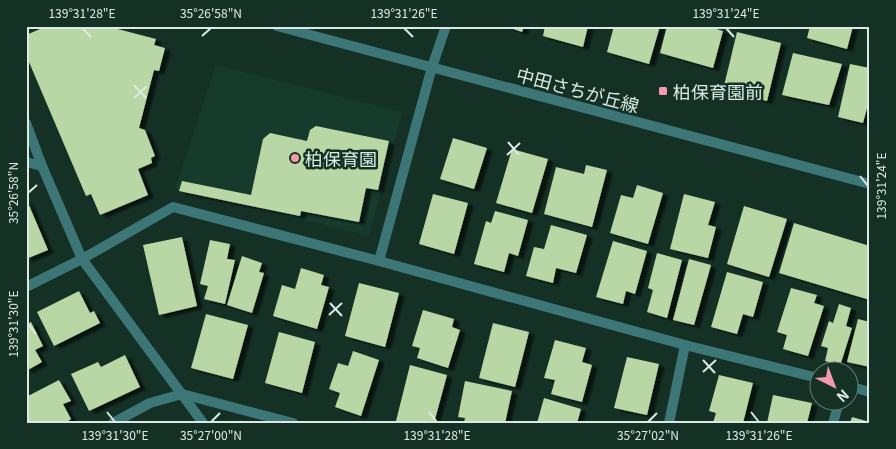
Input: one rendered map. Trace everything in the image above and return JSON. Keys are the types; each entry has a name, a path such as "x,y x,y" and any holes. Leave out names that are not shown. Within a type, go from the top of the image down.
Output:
{"street":[{"name":"中田さちが丘線","path":"277,26 870,184"},
{"path":"379,260 432,67 446,26"},
{"path":"26,123 42,166 82,259 203,423"},
{"path":"26,162 42,166"},
{"path":"26,288 173,208 379,260 685,345 808,376"},
{"path":"669,423 685,345"},
{"path":"113,423 150,403 182,394 293,423"}],"shaded area":[{"path":"216,65 402,112 369,236 175,189"}],"building":[{"path":"47,26 106,26 156,39 154,45 165,48 159,71 154,70 139,128 145,130 155,156 151,158 152,163 138,169 148,195 100,215 91,194 86,196 26,55 26,35"},
{"path":"505,26 524,26 522,32"},
{"path":"545,26 588,26 583,47 543,36"},
{"path":"614,26 660,26 649,64 607,52"},
{"path":"667,26 706,26 723,31 713,68 660,53"},
{"path":"810,26 853,26 847,49 807,38"},
{"path":"737,32 781,43 767,101 723,90"},
{"path":"793,53 842,64 829,105 782,95"},
{"path":"850,64 870,68 870,97 863,123 838,117"},
{"path":"316,126 389,141 378,190 366,188 359,222 301,211 300,216 179,191 182,181 251,195 263,139 270,133 307,141 310,130"},
{"path":"453,138 487,148 474,189 440,179"},
{"path":"512,149 548,159 532,213 496,203"},
{"path":"586,165 607,170 592,227 544,214 556,167 584,174"},
{"path":"637,185 663,193 648,244 610,233 621,195 633,198"},
{"path":"433,194 468,203 454,254 419,244"},
{"path":"684,194 715,202 708,225 716,227 708,258 670,249"},
{"path":"26,198 48,250 26,259"},
{"path":"744,206 787,219 769,277 727,264"},
{"path":"495,211 528,220 518,256 509,253 504,272 474,264 486,221 491,223"},
{"path":"794,223 870,246 870,300 779,273"},
{"path":"551,225 587,235 576,273 556,268 553,283 526,276 534,247 544,249"},
{"path":"182,237 197,306 159,315 143,245"},
{"path":"210,240 230,244 227,259 235,260 225,304 204,299 208,286 200,284"},
{"path":"613,241 647,251 635,294 626,291 623,304 596,297"},
{"path":"657,253 682,260 667,318 647,312 653,290 648,288"},
{"path":"242,256 262,263 259,272 264,273 252,313 227,305"},
{"path":"689,259 711,265 694,325 673,320"},
{"path":"301,268 324,275 321,285 329,287 317,329 273,316 282,285 295,289"},
{"path":"727,272 763,282 753,317 743,314 737,334 711,327"},
{"path":"359,283 399,293 385,347 345,336"},
{"path":"791,288 817,295 814,303 824,306 808,356 783,349 787,335 777,332"},
{"path":"79,291 90,313 94,311 100,323 54,346 37,312"},
{"path":"839,304 851,308 846,326 852,328 841,362 825,361 828,348 821,346 829,321 833,323"},
{"path":"423,310 454,319 452,327 460,330 448,368 417,358 420,348 412,346"},
{"path":"206,314 248,325 233,379 191,368"},
{"path":"858,319 870,322 870,367 858,364 858,362 847,362"},
{"path":"31,322 43,346 35,350 42,362 26,371 26,324"},
{"path":"493,323 529,332 515,387 479,378"},
{"path":"279,332 315,342 302,393 265,383"},
{"path":"555,340 586,348 582,362 592,365 582,402 551,394 555,380 544,378"},
{"path":"353,351 379,360 361,416 335,407 340,393 329,389 338,363 348,366"},
{"path":"125,355 140,387 89,411 71,374 98,362 101,367"},
{"path":"627,357 659,364 647,415 614,408"},
{"path":"410,365 447,375 434,423 402,423 396,421"},
{"path":"719,375 753,383 743,423 713,423 716,413 709,411"},
{"path":"59,380 71,401 63,404 71,419 65,423 26,423 26,397"},
{"path":"465,381 512,391 505,423 464,423 465,418 458,417"},
{"path":"773,395 808,402 808,412 810,412 807,423 767,423"},
{"path":"544,398 581,409 577,423 537,423"},
{"path":"852,417 870,422 870,423 850,423"}],"place":[{"name":"柏保育園前","path":"663,91"},
{"name":"柏保育園","path":"295,158"}]}
